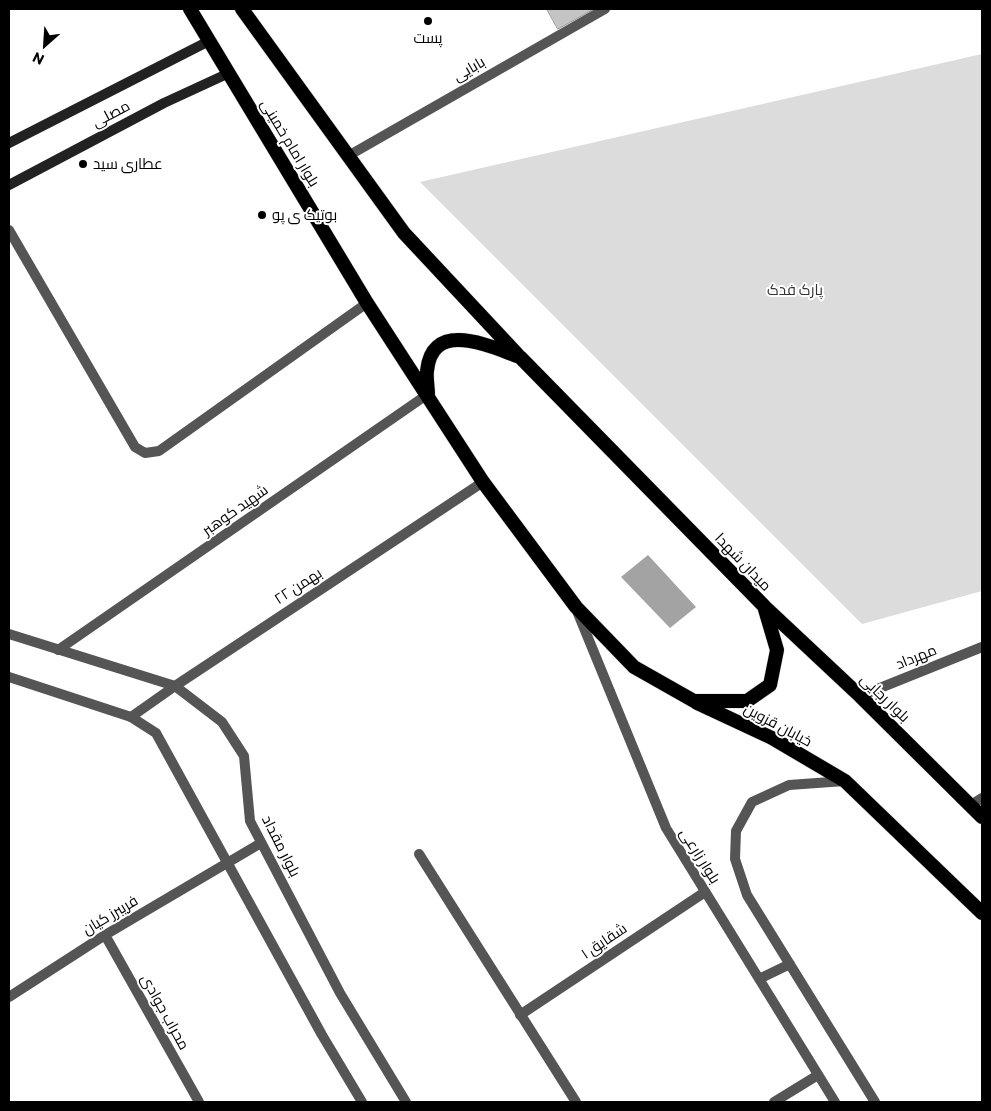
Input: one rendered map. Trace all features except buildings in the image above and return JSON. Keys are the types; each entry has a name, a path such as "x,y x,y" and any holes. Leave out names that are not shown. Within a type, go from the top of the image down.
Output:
{"highway":[{"name":"بلوار امام خمینی","path":"190,9 367,304 428,394"},
{"path":"244,9 404,233 520,357"},
{"name":"میدان شهدا","path":"450,339 473,340 520,357 764,606 777,650 770,685 747,701 694,701 634,667 576,607 483,482 428,394 427,370 432,352 450,339"},
{"name":"بلوار رجایی","path":"764,606 977,802 982,817"},
{"name":"خیابان قزوین","path":"694,701 772,738 845,781"},
{"path":"845,781 982,913"}],"main road":[{"name":"مصلی","path":"9,143 209,41"},
{"name":"مصلی","path":"9,184 164,103 230,73"}],"street":[{"name":"بابایی","path":"348,156 605,9"},
{"path":"9,230 135,447 145,452 159,451 367,304"},
{"name":"شهید کوهبر","path":"58,650 428,394"},
{"name":"۲۲ بهمن","path":"131,717 483,482"},
{"name":"بلوار زارعی","path":"576,607 666,828 835,1102"},
{"name":"بلوار مقداد","path":"9,634 175,686 222,722 244,756 250,821 340,992 406,1102"},
{"name":"مهرداد","path":"860,696 982,647"},
{"path":"9,677 131,717 156,733 322,1035 362,1102"},
{"name":"بلوار زارعی","path":"845,781 789,785 752,802 736,831 735,859 747,895 875,1102"},
{"name":"فریبرز کیان","path":"9,997 105,935 261,843"},
{"path":"419,854 576,1102"},
{"name":"شقایق ۱","path":"520,1015 705,892"},
{"name":"محراب جوادی","path":"105,935 198,1102"},
{"path":"759,979 790,964"},
{"path":"774,1102 818,1075"}],"green space":[{"name":"پارک فدک","path":"982,54 982,591 862,624 420,182"}],"shaded area":[{"path":"648,555 696,607 670,628 621,577"}],"place":[{"name":"پست","path":"428,21"},
{"name":"عطاری سید","path":"83,164"},
{"name":"بوتیک ی پو","path":"262,215"}]}
